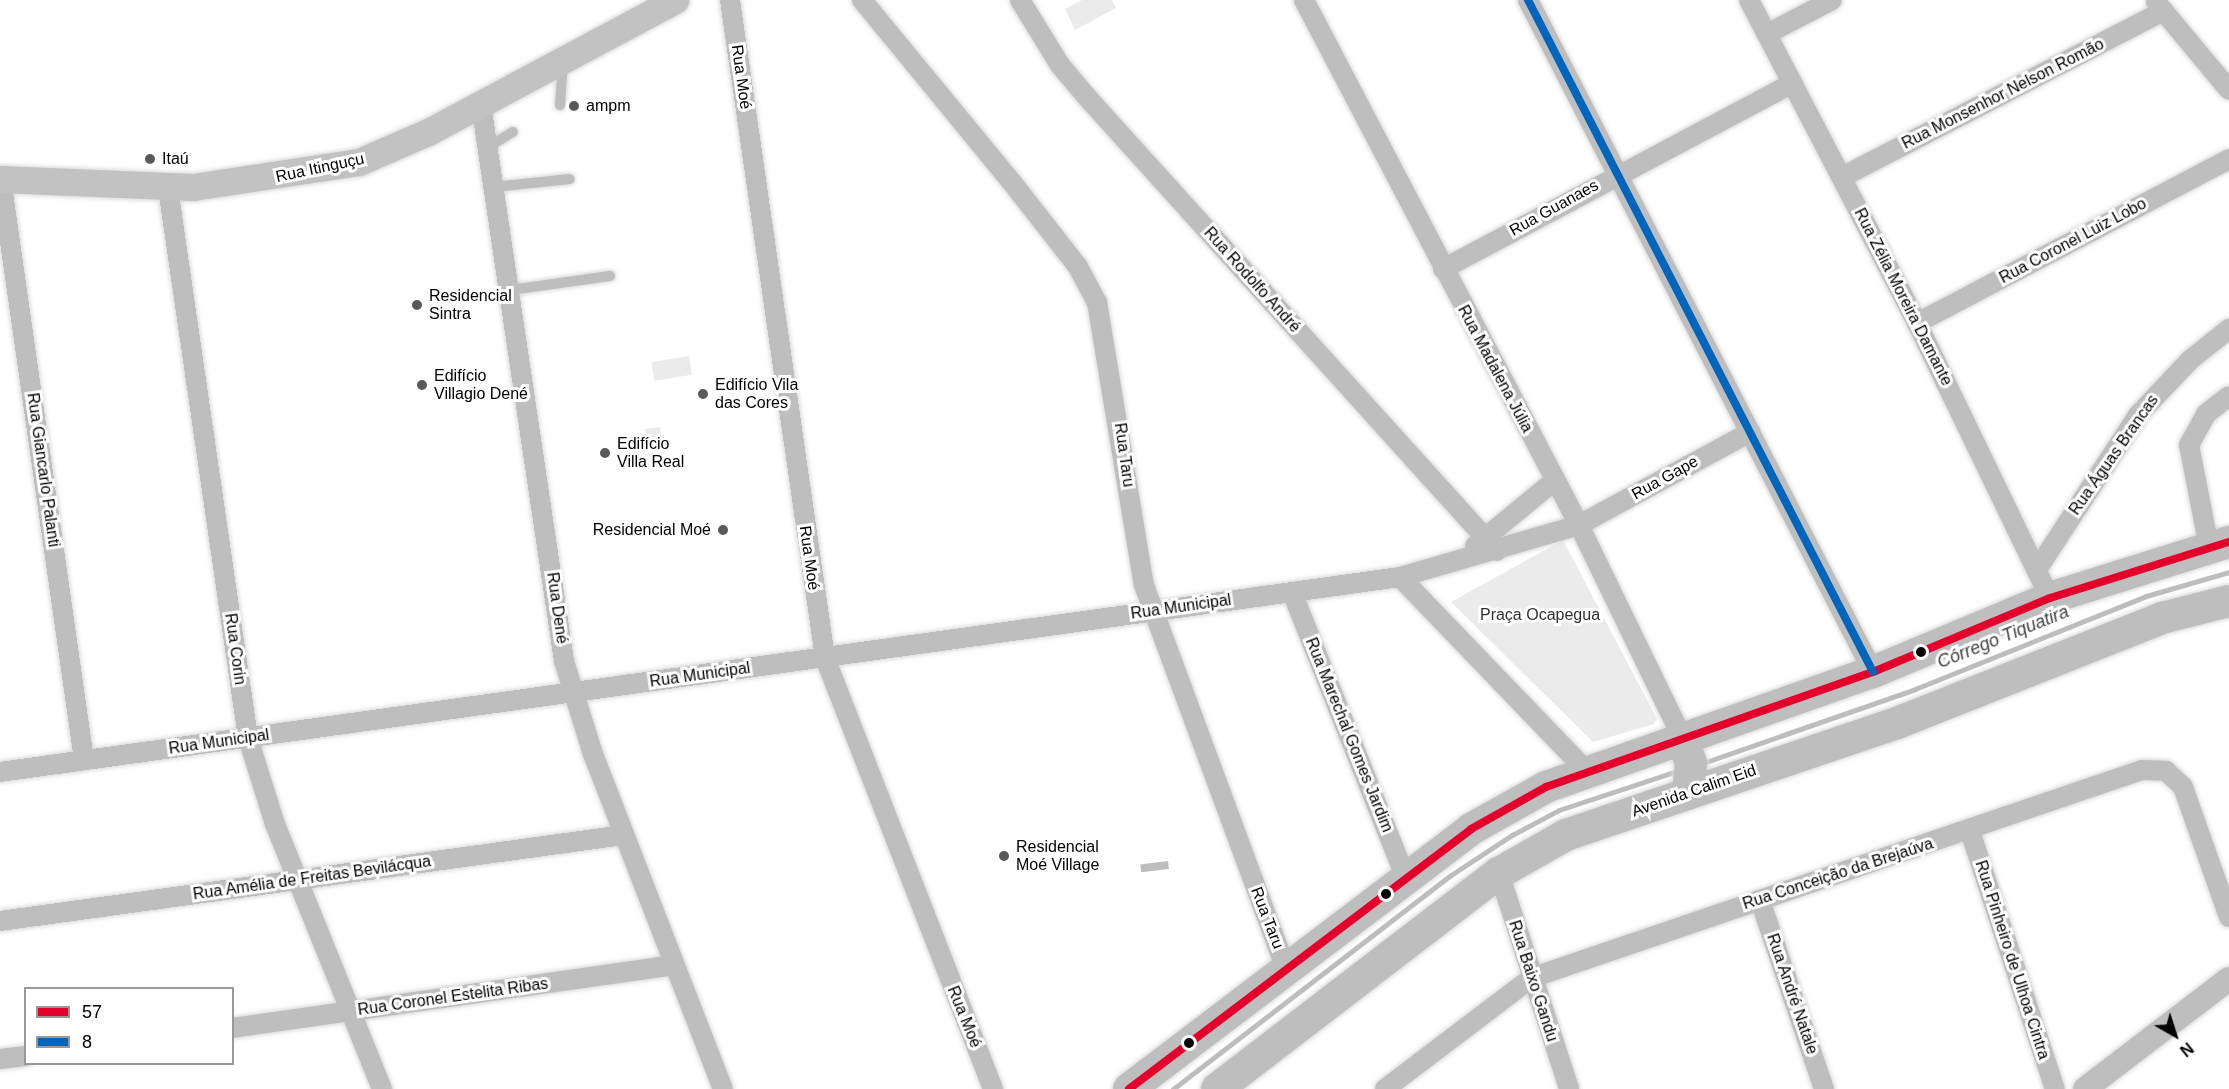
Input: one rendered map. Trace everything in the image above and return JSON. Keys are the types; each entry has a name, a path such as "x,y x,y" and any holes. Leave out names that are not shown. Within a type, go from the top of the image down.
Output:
{"main road":[{"name":"Rua Itinguçu","path":"1,179 168,188 359,162 481,104 675,0"},
{"name":"Avenida Calim Eid","path":"1216,1089 1499,873 1687,764 1873,672 2050,598 2219,545"},
{"name":"Avenida Calim Eid","path":"1129,1089 1406,878 1508,807 1587,771 1687,764 1897,723 2162,618 2229,601"}],"street":[{"name":"Rua Moé","path":"730,0 825,657 993,1089"},
{"name":"Rua Taru","path":"861,0 1090,286 1103,321 1151,611 1286,968"},
{"name":"Rua Rodolfo André","path":"1020,0 1086,96 1491,544"},
{"name":"Rua Madalena Júlia","path":"1304,0 1579,525 1687,764"},
{"path":"1528,0 1873,672"},
{"name":"Rua Zélia Moreira Damante","path":"1749,0 1917,323 2038,568 2050,598"},
{"path":"1767,34 1832,0"},
{"path":"2159,5 2229,90"},
{"name":"Rua Monsenhor Nelson Romão","path":"1842,177 2159,5"},
{"name":"Rua Guanaes","path":"1443,269 1617,174 1793,83"},
{"name":"Rua Dené","path":"481,104 572,693 624,835 723,1089"},
{"name":"Rua Coronel Luiz Lobo","path":"1917,323 2229,159"},
{"name":"Rua Giancarlo Palanti","path":"1,179 84,760"},
{"name":"Rua Corin","path":"168,188 248,738 300,880 382,1089"},
{"name":"Rua Águas Brancas","path":"2038,568 2138,415 2190,360 2229,329"},
{"path":"2219,545 2189,445 2206,414 2229,396"},
{"name":"Rua Gape","path":"1579,525 1750,432"},
{"path":"1491,544 1554,481"},
{"path":"1400,577 1451,565 1491,544 1579,525"},
{"name":"Rua Municipal","path":"0,772 1400,577"},
{"path":"1400,577 1587,771"},
{"name":"Rua Marechal Gomes Jardim","path":"1292,592 1406,878"},
{"name":"Rua Conceição da Brejaúva","path":"1385,1089 1531,978 1970,831 2142,770 2166,771 2183,786 2229,917"},
{"name":"Rua Pinheiro de Ulhoa Cintra","path":"1970,831 2055,1089"},
{"name":"Rua Amélia de Freitas Bevilácqua","path":"0,921 624,835"},
{"name":"Rua Baixo Gandu","path":"1499,873 1531,978 1569,1089"},
{"name":"Rua André Natale","path":"1760,900 1824,1089"},
{"name":"Rua Coronel Estelita Ribas","path":"234,1028 674,965"},
{"path":"2085,1089 2229,980"},
{"path":"2110,1089 2229,996"},
{"path":"0,1059 24,1056"}],"lane":[{"path":"560,105 564,58"},
{"path":"488,147 513,132"},
{"path":"494,187 570,179"},
{"path":"510,290 610,276"}],"green space":[{"path":"1082,0 1112,0 1116,8 1075,30 1065,9"},
{"path":"689,356 692,375 654,381 651,362"},
{"path":"660,427 664,455 649,457 645,429"},
{"name":"Praça Ocapegua","path":"1563,540 1657,719 1654,724 1593,742 1451,602"}],"shaded area":[{"path":"1168,861 1169,869 1141,872 1140,864"}],"waterway":[{"name":"Córrego Tiquatira","path":"1700,764 1915,689 2146,596 2229,572"},
{"name":"Córrego Tiquatira","path":"1173,1089 1451,875 1512,835 1559,810 1680,770"}],"transit line":[{"name":"8","path":"1528,0 1873,672"},
{"name":"57","path":"1129,1089 1471,829 1546,787 1873,672 2050,598 2229,542"}],"place":[{"name":"ampm","path":"574,106"},
{"name":"Itaú","path":"150,159"},
{"name":"Residencial Sintra","path":"417,305"},
{"name":"Edifício Villagio Dené","path":"422,385"},
{"name":"Edifício Vila das Cores","path":"703,394"},
{"name":"Edifício Villa Real","path":"605,453"},
{"name":"Residencial Moé","path":"723,530"},
{"name":"Residencial Moé Village","path":"1004,856"}]}
